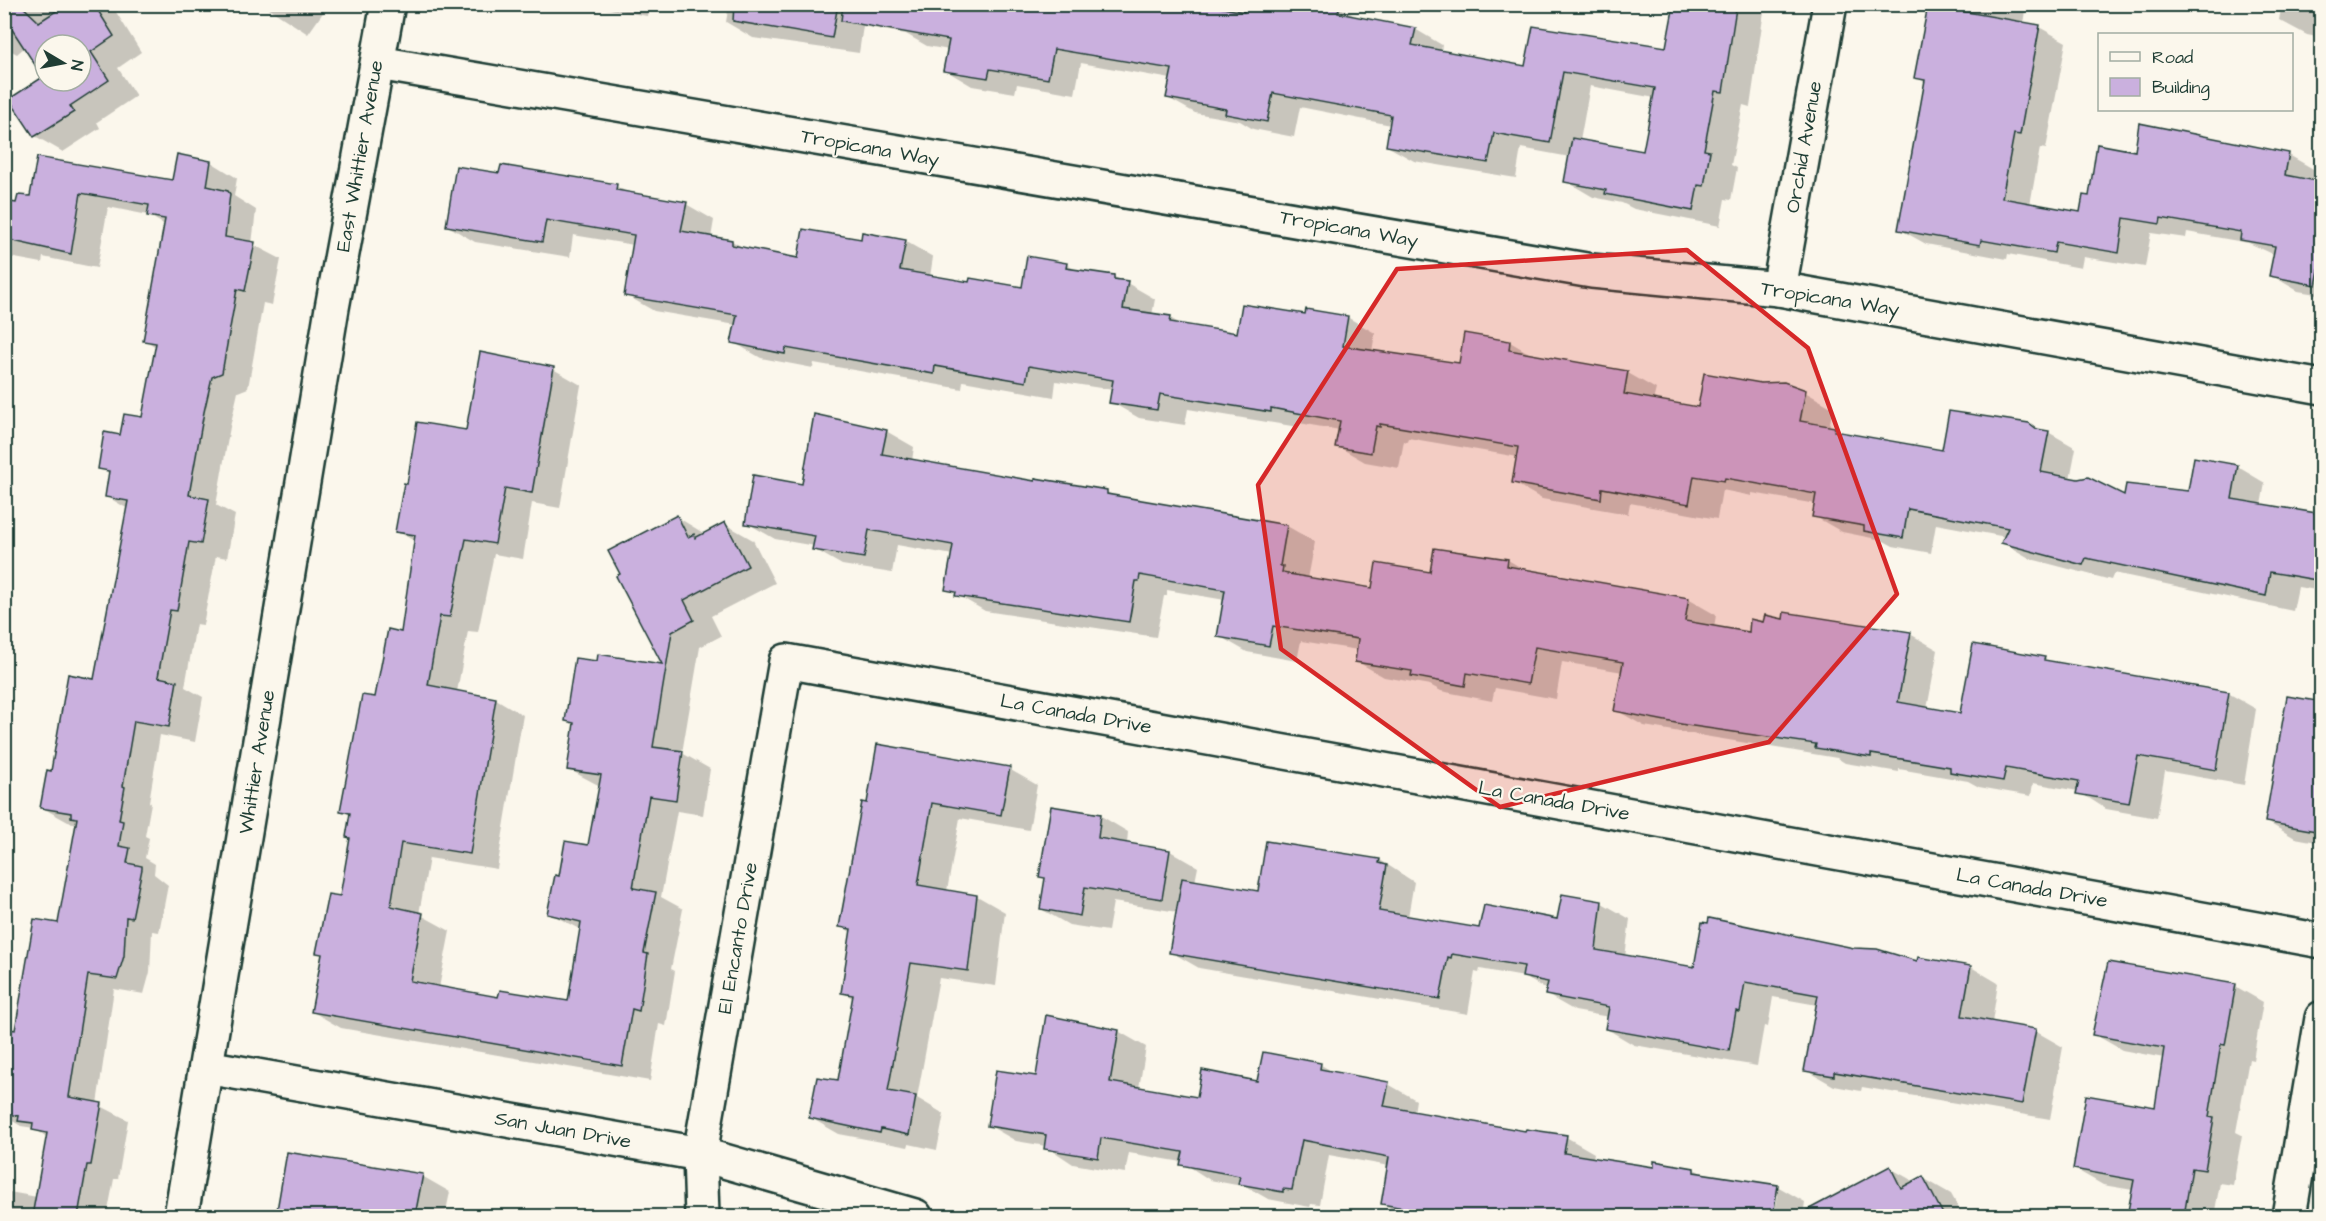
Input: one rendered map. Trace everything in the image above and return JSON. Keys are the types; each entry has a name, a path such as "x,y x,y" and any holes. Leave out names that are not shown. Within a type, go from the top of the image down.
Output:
{"street":[{"name":"East Whittier Avenue","path":"332,308 388,4"},
{"name":"Orchid Avenue","path":"1779,289 1830,4"},
{"name":"Tropicana Way","path":"378,63 1592,271 1779,289 2322,387"},
{"name":"Whittier Avenue","path":"181,1216 332,308"},
{"name":"La Canada Drive","path":"786,661 2322,941"},
{"name":"El Encanto Drive","path":"702,1216 700,1154 786,661"},
{"path":"2289,1216 2322,1018"},
{"name":"San Juan Drive","path":"206,1067 700,1154 915,1216"}],"highlighted area":[{"path":"1687,250 1808,348 1897,594 1769,742 1500,807 1281,649 1258,485 1397,269"}],"building":[{"path":"4,4 20,4 39,22 67,4 94,4 114,36 93,51 93,33 33,33 33,62 4,17"},
{"path":"734,4 838,4 832,38 733,21"},
{"path":"843,4 1203,4 1244,12 1245,4 1340,4 1338,13 1416,28 1412,45 1525,66 1533,26 1666,47 1674,4 1736,4 1736,8 1723,92 1715,91 1704,150 1710,151 1704,186 1698,185 1693,211 1605,194 1606,190 1564,182 1572,138 1643,151 1655,88 1563,72 1550,143 1494,133 1488,163 1386,146 1391,115 1273,93 1267,122 1225,114 1226,109 1166,98 1172,69 1054,49 1048,79 990,69 988,78 943,71 949,40 841,21"},
{"path":"1928,5 2040,25 2020,135 2014,134 2002,198 2080,212 2083,195 2089,196 2097,144 2135,151 2139,123 2289,153 2285,175 2322,182 2322,200 2315,236 2322,238 2322,255 2316,285 2269,276 2275,246 2240,240 2241,232 2161,218 2160,224 2124,218 2119,253 2056,242 2054,253 1981,240 1980,245 1898,230 1925,80 1914,78"},
{"path":"93,55 109,80 93,91"},
{"path":"33,83 33,93 90,93 70,106 74,112 34,137 9,99"},
{"path":"177,154 211,161 207,186 228,191 230,194 225,237 255,242 245,291 237,289 222,373 212,377 189,495 209,499 201,544 189,542 177,611 170,610 158,677 177,681 169,727 134,721 123,786 125,787 119,820 123,821 119,846 130,848 127,863 142,866 142,869 132,918 126,917 124,956 117,979 88,975 69,1097 102,1103 91,1165 87,1165 78,1216 32,1216 47,1133 32,1130 33,1123 18,1121 19,1116 4,1113 4,1028 15,1030 34,919 58,923 77,818 71,817 71,813 40,808 47,770 51,771 68,674 94,679 128,501 105,497 109,471 98,469 104,432 120,435 124,414 142,417 156,343 143,341 165,219 147,216 149,205 81,193 71,254 4,239 4,201 16,203 18,195 30,196 37,157 172,180"},
{"path":"501,165 617,184 616,190 687,202 681,231 732,240 732,245 798,258 803,229 861,239 862,232 906,240 900,270 969,282 970,278 1022,287 1027,256 1067,263 1066,268 1114,275 1114,279 1128,281 1123,309 1171,316 1170,322 1237,333 1242,304 1305,314 1306,309 1348,316 1343,346 1459,363 1464,333 1510,341 1509,350 1628,371 1624,394 1698,407 1704,373 1761,383 1784,382 1806,390 1800,421 1835,427 1834,431 1942,450 1949,411 2029,423 2037,429 2049,431 2041,472 2078,479 2088,477 2124,495 2126,484 2188,491 2194,457 2238,465 2232,499 2322,514 2322,581 2270,572 2266,596 2086,558 2083,565 2001,543 2008,528 1908,509 1903,538 1864,531 1864,526 1812,517 1816,494 1725,478 1724,481 1694,476 1689,504 1602,488 1601,499 1512,483 1518,447 1380,424 1380,427 1376,426 1371,453 1335,447 1340,421 1271,408 1271,412 1160,394 1157,410 1109,403 1113,380 1029,366 1026,382 935,366 934,374 786,348 785,354 731,343 737,315 624,296 634,235 546,220 542,242 446,226 456,166 499,173"},
{"path":"480,352 554,367 532,493 505,488 495,544 466,539 450,617 440,616 428,685 496,698 470,854 401,843 391,906 423,913 410,981 498,997 500,990 568,1001 581,922 547,914 555,875 559,876 565,841 588,845 601,775 567,770 574,723 565,721 575,658 597,661 598,654 662,664 616,576 620,574 608,551 677,515 688,537 694,534 695,538 725,522 748,566 684,600 694,620 672,632 653,747 683,751 676,800 649,796 633,888 656,892 644,953 648,954 639,1011 632,1009 622,1066 311,1012 322,954 316,953 328,894 340,896 350,838 346,837 350,813 340,811 362,695 375,697 388,629 401,632 415,535 395,532 404,483 407,484 417,422 466,430"},
{"path":"814,414 887,430 882,454 1035,481 1035,478 1107,490 1107,494 1287,525 1280,566 1283,566 1282,573 1372,588 1376,563 1430,572 1434,548 1508,559 1507,566 1689,598 1685,621 1749,632 1750,619 1763,622 1765,615 1783,619 1784,612 1911,632 1898,702 1960,713 1973,644 2045,657 2044,660 2229,692 2216,770 2138,756 2129,803 2076,794 2079,781 2006,768 2003,781 1950,772 1950,767 1871,754 1871,757 1815,748 1816,744 1686,725 1614,711 1623,662 1535,647 1528,684 1467,673 1465,686 1411,676 1412,671 1355,662 1358,639 1273,626 1269,646 1217,637 1225,590 1140,575 1139,581 1136,581 1129,622 955,596 956,592 945,590 953,545 869,530 864,558 812,550 815,536 745,524 753,475 802,484"},
{"path":"2287,696 2317,701 2316,705 2322,706 2322,832 2265,822"},
{"path":"877,744 1010,767 1001,815 932,803 918,885 977,895 968,971 911,963 888,1091 916,1096 909,1135 881,1129 880,1133 809,1118 817,1077 838,1080 853,995 841,993 851,929 839,927 862,802 867,803"},
{"path":"1051,806 1101,814 1098,838 1170,850 1162,899 1085,887 1080,916 1040,909 1045,878 1039,877"},
{"path":"1266,841 1380,859 1379,863 1387,865 1379,911 1479,928 1484,905 1557,919 1562,894 1602,901 1596,950 1694,967 1702,922 1708,923 1709,918 1854,948 1877,949 1917,961 1918,957 1971,966 1962,1016 2036,1029 2022,1104 1834,1072 1834,1076 1804,1071 1818,995 1745,982 1740,1012 1736,1011 1729,1051 1605,1029 1609,1007 1545,995 1548,982 1522,977 1524,966 1452,954 1451,958 1448,957 1440,999 1169,953 1182,878 1258,891"},
{"path":"2108,962 2236,984 2225,1045 2221,1044 2209,1117 2214,1118 2205,1170 2192,1168 2184,1216 2127,1216 2134,1180 2073,1169 2086,1095 2155,1107 2164,1048 2092,1035"},
{"path":"1046,1015 1119,1030 1110,1082 1197,1097 1202,1070 1257,1081 1263,1052 1321,1063 1320,1069 1389,1082 1384,1106 1525,1131 1526,1129 1567,1135 1564,1153 1654,1167 1654,1161 1694,1168 1694,1172 1778,1185 1773,1216 1450,1216 1381,1204 1389,1157 1302,1140 1292,1190 1283,1189 1283,1192 1238,1184 1240,1176 1180,1165 1183,1152 1101,1138 1098,1158 1044,1149 1046,1135 987,1126 996,1070 1036,1076"},
{"path":"287,1152 423,1174 415,1216 374,1216 343,1211 342,1216 276,1216"},
{"path":"1890,1166 1901,1188 1923,1176 1944,1216 1796,1216"}]}
